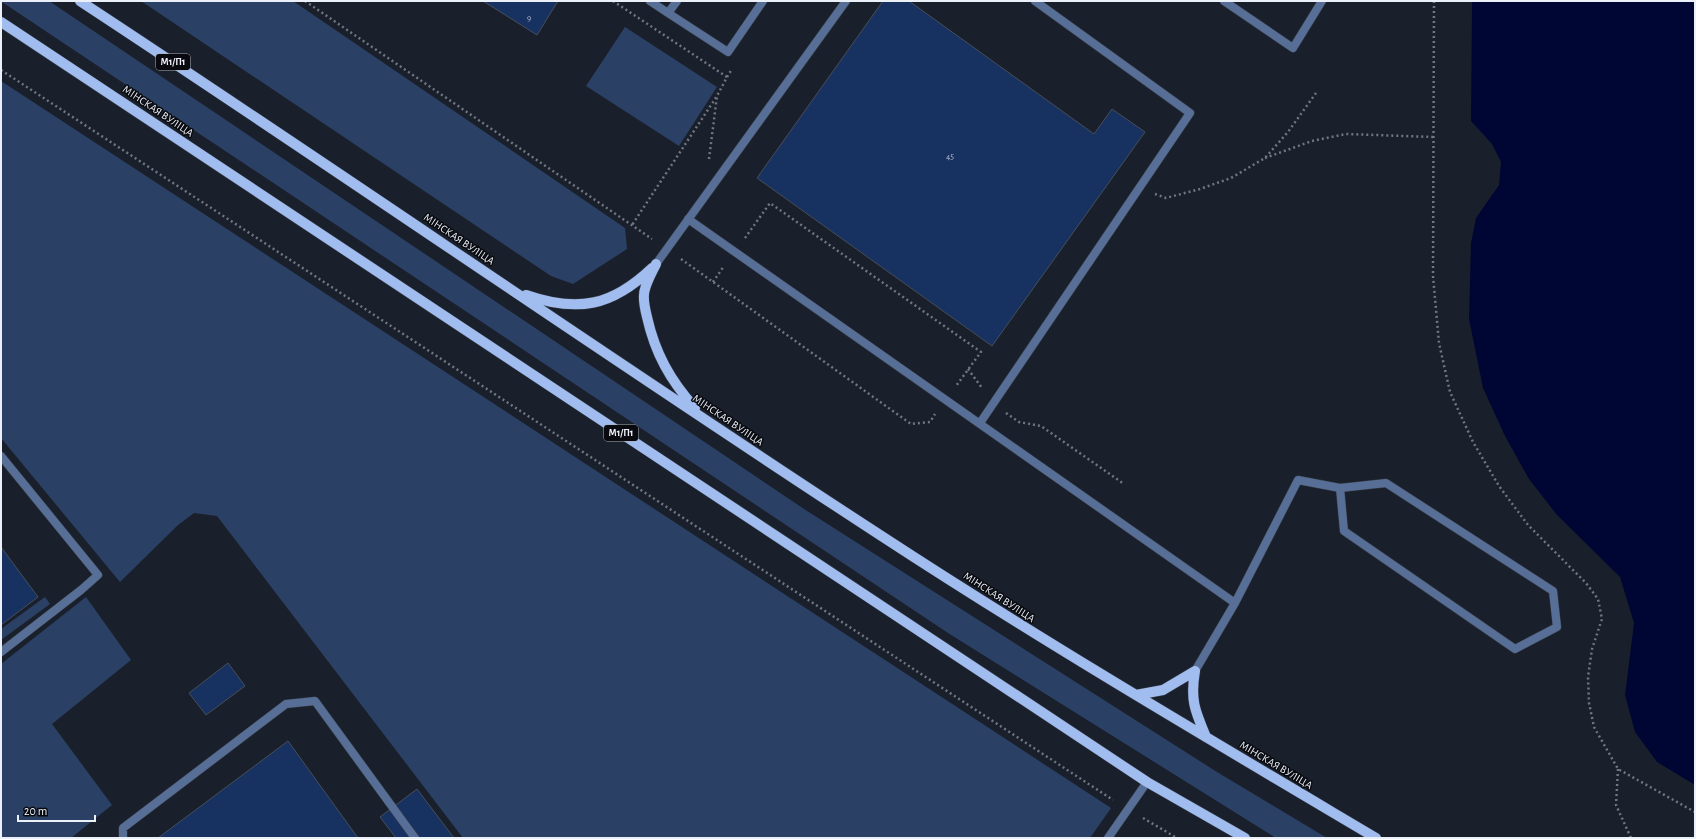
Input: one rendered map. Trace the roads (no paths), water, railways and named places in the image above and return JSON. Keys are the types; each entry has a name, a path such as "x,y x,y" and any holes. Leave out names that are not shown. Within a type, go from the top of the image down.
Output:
{"main road":[{"name":"МІНСКАЯ ВУЛІЦА","path":"80,1 880,535 1036,635 1376,838"},
{"name":"МІНСКАЯ ВУЛІЦА","path":"1,22 1147,782 1245,838"},
{"path":"513,291 540,300 565,305 584,305 612,297 635,285 656,264"},
{"path":"656,264 644,290 645,307 652,338 660,360 684,395 706,419"},
{"path":"1136,695 1163,690 1195,671"},
{"path":"1195,671 1192,688 1194,710 1206,737"}],"lane":[{"path":"650,1 728,52 763,1"},
{"path":"668,13 677,1"},
{"path":"656,264 846,1"},
{"path":"980,424 1190,113 1035,1"},
{"path":"1224,1 1293,48 1322,1"},
{"path":"688,219 1235,603"},
{"path":"1,456 98,575 1,652"},
{"path":"1195,671 1235,603 1298,480 1340,488 1386,483 1554,591 1557,627 1515,649 1344,530 1340,488"},
{"path":"123,838 123,828 286,704 315,702 415,838"},
{"path":"1108,838 1147,782"}]}
